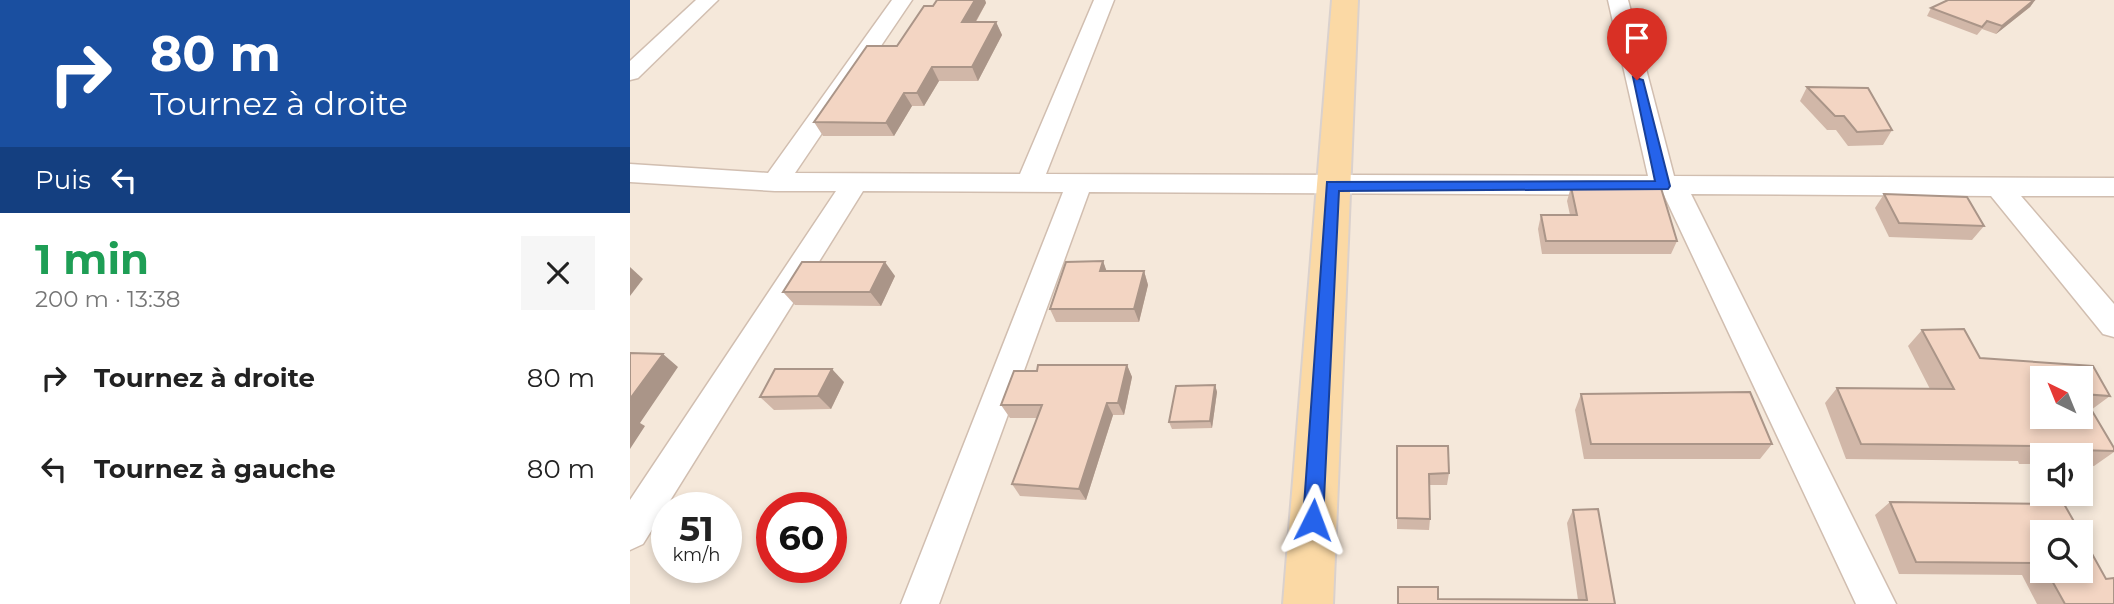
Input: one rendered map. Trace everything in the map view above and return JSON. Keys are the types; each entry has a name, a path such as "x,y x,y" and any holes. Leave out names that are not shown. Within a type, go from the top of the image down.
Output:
{"main road":[{"path":"1308,604 1345,0"}],"street":[{"path":"630,73 709,0"},
{"path":"775,182 902,0"},
{"path":"1029,184 1104,0"},
{"path":"1618,0 1668,186 1747,334 1848,551 1877,604"},
{"path":"630,173 775,182 855,183 2114,187"},
{"path":"630,532 855,183"},
{"path":"920,604 1079,184"},
{"path":"1999,187 2114,325"}],"shaded area":[{"path":"630,0 2114,0 2114,604 630,604"}],"building":[{"path":"937,0 975,0 962,22 996,22 972,67 932,67 917,93 904,93 886,123 814,122 867,46 897,46 924,6 933,6"},
{"path":"1948,0 2034,0 2002,26 1987,21 1982,27 1931,8"},
{"path":"1807,87 1868,88 1892,130 1857,132 1844,116 1835,116"},
{"path":"1571,187 1661,188 1677,241 1546,241 1541,215 1577,215"},
{"path":"1884,194 1967,197 1984,226 1899,223"},
{"path":"1103,261 1100,271 1144,271 1134,309 1050,309 1066,262"},
{"path":"802,262 885,262 870,292 783,292"},
{"path":"1964,329 1980,358 2093,366 2030,366 2030,429 2093,429 2093,413 2114,451 2093,450 2093,443 2030,443 2030,446 1861,444 1837,388 1954,389 1922,330"},
{"path":"630,353 663,354 630,399"},
{"path":"1038,365 1127,365 1118,403 1107,403 1079,489 1012,484 1042,405 1001,405 1014,371 1037,371"},
{"path":"2093,366 2110,396 2093,395"},
{"path":"775,369 832,369 818,396 760,397"},
{"path":"1215,385 1210,421 1169,422 1176,386"},
{"path":"1750,392 1772,444 1591,444 1581,394"},
{"path":"1397,446 1448,446 1449,473 1429,474 1430,519 1397,518"},
{"path":"1890,502 2065,506 2073,520 2030,520 2030,563 1916,562"},
{"path":"1598,509 1615,604 1398,604 1398,587 1438,587 1438,599 1587,600 1573,510"},
{"path":"2093,556 2106,579 2114,578 2114,604 2065,604 2053,583 2093,583"}],"route":[{"path":"1313,520 1332,186 1663,186 1637,80"}]}
